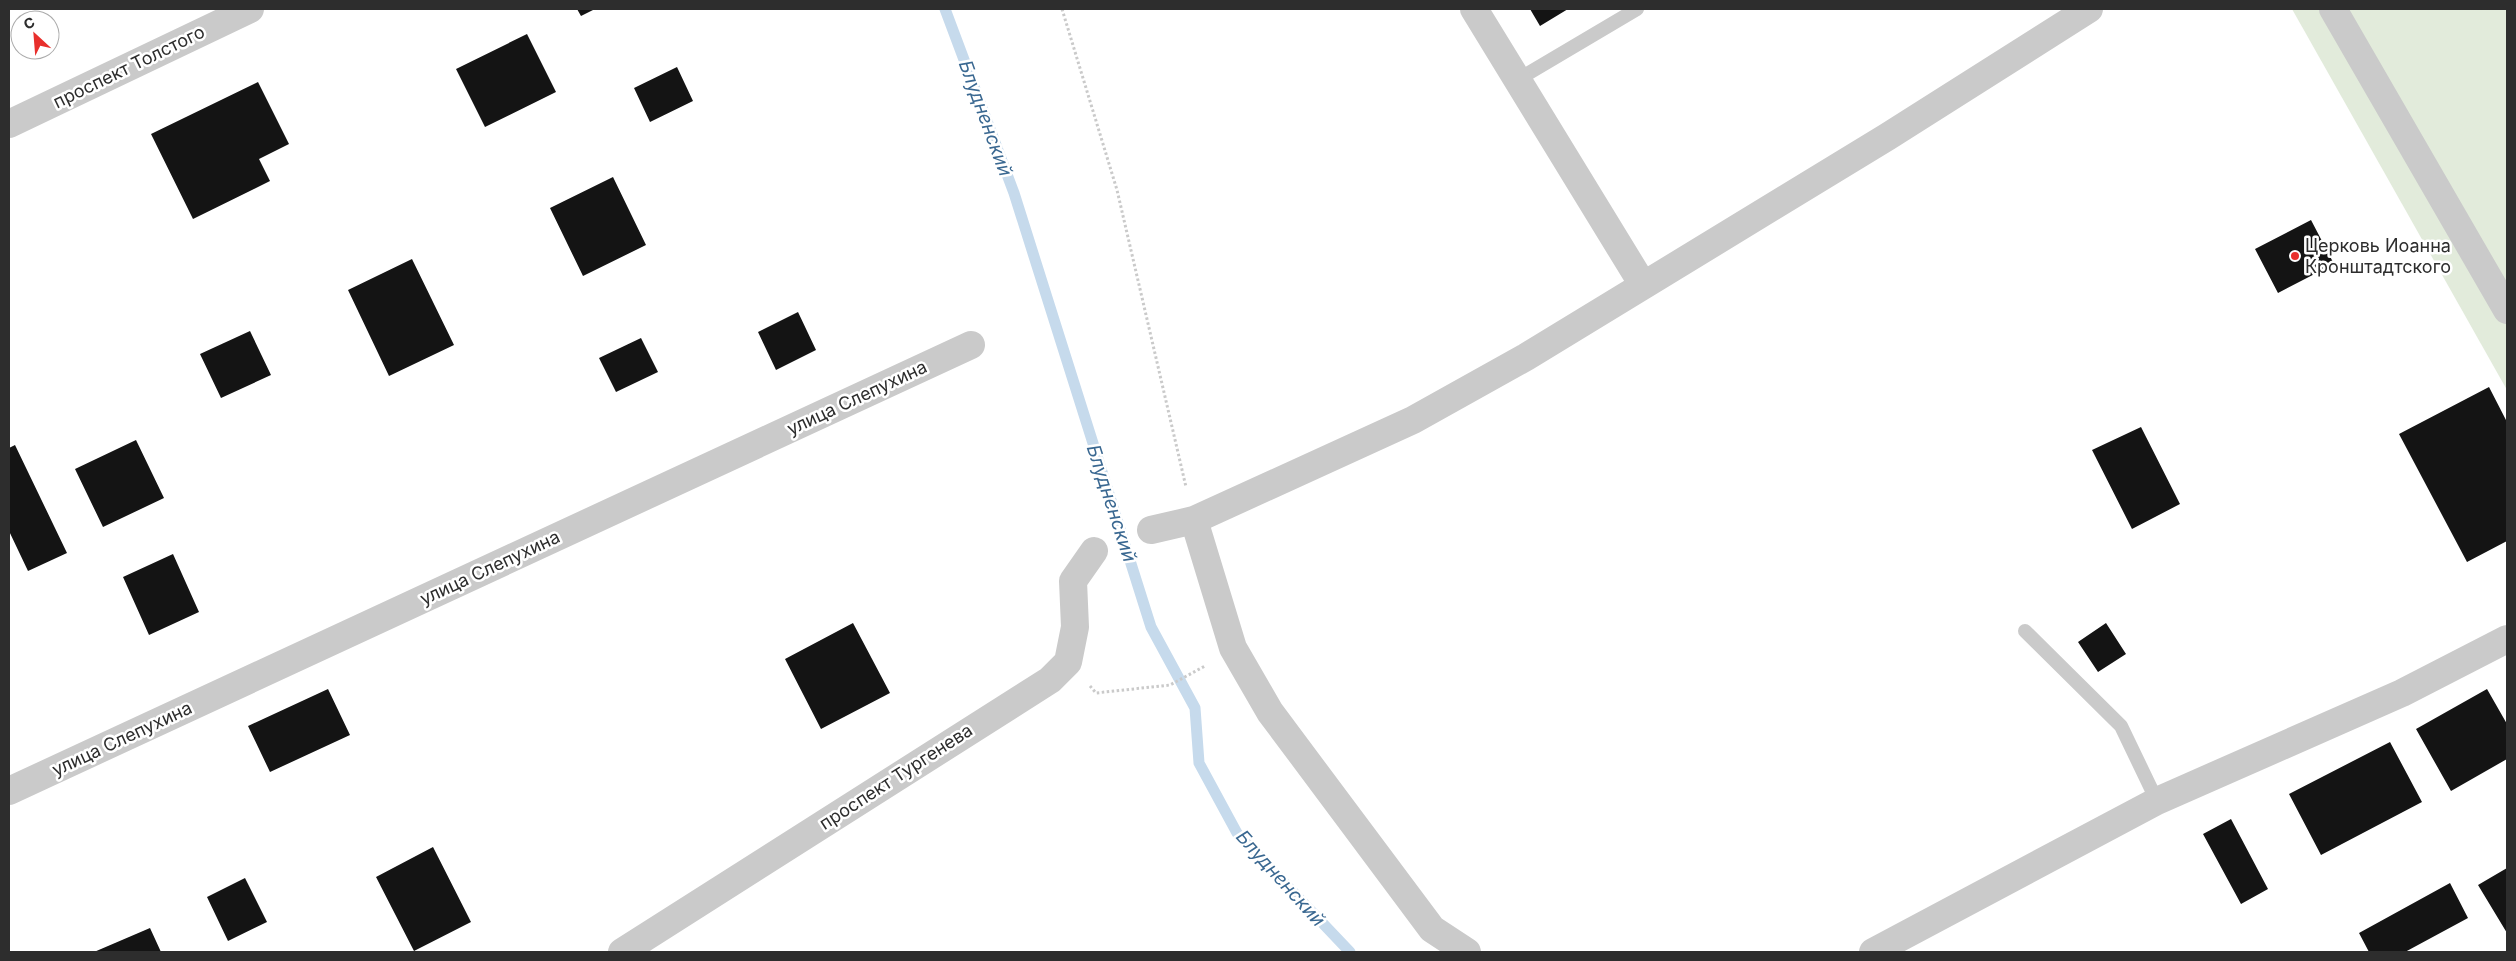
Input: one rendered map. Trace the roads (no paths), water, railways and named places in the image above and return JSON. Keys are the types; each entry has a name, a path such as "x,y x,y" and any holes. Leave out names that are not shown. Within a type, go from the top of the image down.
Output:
{"street":[{"name":"проспект Толстого","path":"9,124 250,9"},
{"path":"1474,9 1643,285"},
{"path":"1151,530 1194,520 1413,420 1526,357 1887,136 2089,9"},
{"path":"2333,9 2507,310"},
{"name":"улица Слепухина","path":"9,791 971,345"},
{"path":"1194,520 1233,648 1270,712 1432,929 1467,952"},
{"name":"проспект Тургенева","path":"622,952 1050,680 1068,662 1075,627 1073,581 1094,551"},
{"path":"1873,952 2156,801 2402,693 2507,640"}],"lane":[{"path":"1518,80 1637,9"},
{"path":"2025,631 2121,726 2156,801"}],"waterway":[{"name":"Блудненский","path":"945,9 1014,193 1151,627 1195,708 1199,763 1237,833 1350,952"}],"place":[{"name":"Церковь Иоанна Кронштадтского","path":"2295,256"}]}
